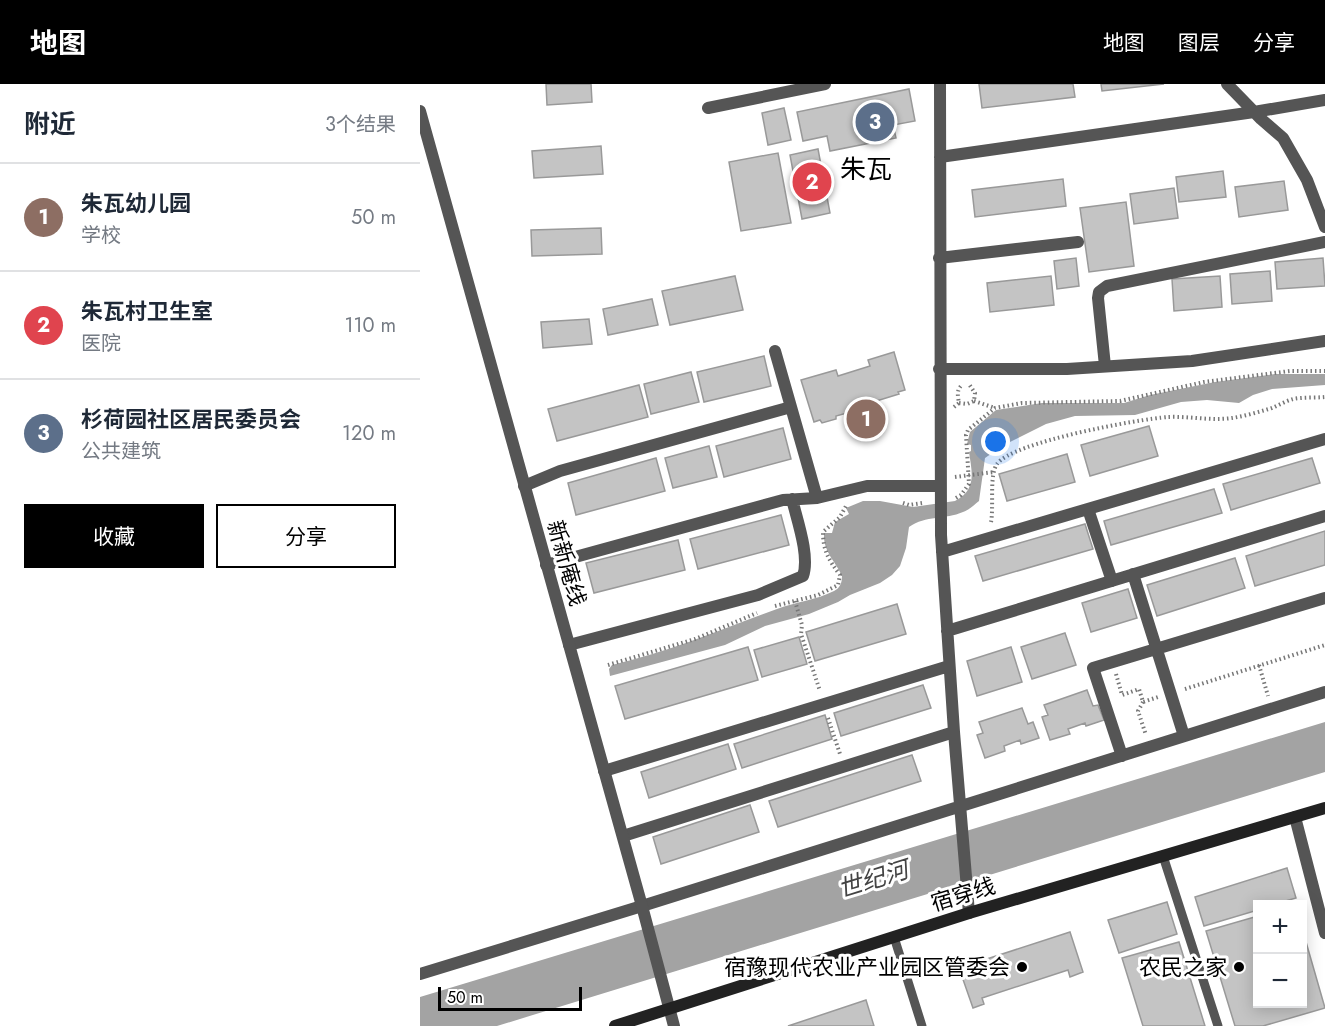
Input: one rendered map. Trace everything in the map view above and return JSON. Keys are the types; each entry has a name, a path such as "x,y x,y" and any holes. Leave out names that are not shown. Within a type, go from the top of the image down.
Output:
{"main road":[{"name":"宿穿线","path":"615,1026 969,913 1325,808"}],"street":[{"path":"708,108 825,84"},
{"path":"940,84 939,486 949,666 969,913"},
{"path":"1227,84 1283,138 1321,207 1325,227"},
{"path":"940,157 1325,100"},
{"name":"新新庵线","path":"420,111 644,910 674,1026"},
{"path":"939,258 1078,242"},
{"path":"1105,366 1098,298 1099,292 1107,286 1325,242"},
{"path":"939,369 1067,369 1192,361 1325,341"},
{"path":"775,351 817,498"},
{"path":"524,486 560,471 791,407"},
{"path":"942,552 1325,439"},
{"path":"546,565 783,500 817,498 867,486 939,486"},
{"path":"569,645 758,595 804,576 806,568 792,499"},
{"path":"1088,509 1112,581"},
{"path":"947,631 1325,516"},
{"path":"1133,574 1184,736"},
{"path":"1122,756 1093,668 1325,598"},
{"path":"604,771 949,666"},
{"path":"420,974 644,910 961,811 1122,756 1325,692"},
{"path":"623,836 954,732"},
{"path":"1295,818 1325,933"}],"lane":[{"path":"1163,856 1218,1026"},
{"path":"894,937 922,1026"}],"path":[{"path":"959,403 957,396 959,387 963,384 969,384 974,389 974,401"},
{"path":"983,539 993,511 994,472 998,463 1010,455 1075,433 1167,417 1216,420 1232,418 1254,414 1292,400 1325,397"},
{"path":"939,418 959,403 967,404 974,401 995,408"},
{"path":"971,475 994,472"},
{"path":"789,583 802,625 801,634 844,767"},
{"path":"1150,747 1138,711 1143,702 1325,645"},
{"path":"1113,662 1122,695 1139,689 1143,702"},
{"path":"1259,666 1272,709"}],"water":[{"path":"1275,374 1325,374 1325,385 1272,389 1253,395 1239,403 1207,400 1181,402 1135,415 1075,416 1046,424 1004,445 985,458 979,501 965,511 915,523 909,527 900,566 880,583 809,614 765,626 725,645 610,676 609,669 612,665 675,647 836,590 842,581 842,576 827,551 824,533 832,533 835,522 849,514 846,508 863,501 880,501 913,507 955,501 962,497 967,492 971,480 969,452 971,445 967,444 970,432 996,410 1042,403 1124,403 1150,395 1215,382"},
{"name":"世纪河","path":"1325,722 1325,772 497,1026 420,1026 420,997"}],"building":[{"path":"546,84 591,84 592,102 547,105"},
{"path":"979,84 1073,84 1075,97 982,108"},
{"path":"1101,84 1164,84 1102,91"},
{"path":"909,89 915,121 893,125 896,138 830,151 827,136 803,141 797,112"},
{"path":"784,108 791,140 768,145 762,113"},
{"path":"601,146 603,174 534,178 532,151"},
{"path":"818,149 830,213 802,219 790,155"},
{"path":"778,153 791,223 741,231 729,162"},
{"path":"1223,171 1226,197 1179,202 1176,177"},
{"path":"1063,179 1066,206 975,217 972,190"},
{"path":"1284,181 1288,210 1239,217 1235,187"},
{"path":"1174,188 1178,218 1134,224 1130,194"},
{"path":"1126,202 1134,266 1089,272 1080,208"},
{"path":"601,228 602,254 532,256 531,230"},
{"path":"1076,258 1079,286 1057,289 1054,261"},
{"path":"1323,258 1325,286 1277,289 1275,262"},
{"path":"1270,271 1272,301 1232,304 1230,274"},
{"path":"735,276 743,310 670,325 662,291"},
{"path":"1051,276 1054,305 990,312 987,283"},
{"path":"1220,276 1222,307 1174,311 1172,279"},
{"path":"652,299 658,325 608,335 603,309"},
{"path":"589,319 592,344 543,348 541,322"},
{"path":"894,352 905,390 898,392 899,394 847,410 847,413 836,416 836,419 822,423 820,420 814,422 801,380 836,370 838,376 870,366 868,360"},
{"path":"764,356 771,386 704,402 697,372"},
{"path":"691,372 699,402 651,414 644,384"},
{"path":"639,385 648,417 557,441 548,409"},
{"path":"1149,426 1158,456 1090,476 1081,445"},
{"path":"783,428 791,459 724,477 716,446"},
{"path":"709,446 717,477 673,488 665,458"},
{"path":"1067,454 1075,482 1007,501 999,474"},
{"path":"656,458 665,491 576,515 568,483"},
{"path":"1312,458 1320,483 1231,510 1223,484"},
{"path":"1214,489 1222,513 1111,545 1104,521"},
{"path":"781,515 789,545 698,569 690,539"},
{"path":"1085,524 1093,549 983,581 975,556"},
{"path":"1325,531 1325,565 1255,586 1246,556"},
{"path":"678,540 685,570 594,593 586,563"},
{"path":"1235,558 1245,588 1157,616 1147,585"},
{"path":"1128,589 1137,618 1091,632 1082,603"},
{"path":"897,604 906,634 815,661 806,632"},
{"path":"1065,633 1076,665 1032,679 1021,647"},
{"path":"799,637 807,664 762,677 754,650"},
{"path":"748,647 758,680 625,719 615,686"},
{"path":"1011,647 1022,682 977,696 967,661"},
{"path":"923,685 931,708 841,736 834,713"},
{"path":"1087,690 1093,706 1098,705 1104,720 1068,729 1070,734 1050,740 1042,717 1048,715 1044,705"},
{"path":"1022,708 1028,724 1033,722 1039,738 1021,744 1020,740 1004,746 1005,751 985,758 977,735 983,733 979,722"},
{"path":"825,715 832,739 742,768 734,744"},
{"path":"728,744 736,769 649,798 641,772"},
{"path":"912,755 921,781 778,827 769,801"},
{"path":"750,805 759,832 661,864 653,837"},
{"path":"1287,868 1296,898 1253,900 1253,911 1204,926 1195,897"},
{"path":"1167,902 1177,934 1119,953 1108,920"},
{"path":"1253,917 1253,1008 1307,1008 1307,945 1325,1008 1263,1026 1235,1026 1206,931"},
{"path":"1070,932 1083,972 1070,977 1068,970 982,998 984,1004 973,1008 959,968"},
{"path":"1179,942 1205,1026 1143,1026 1122,958"},
{"path":"866,1000 874,1026 788,1026"}],"place":[{"name":"杉荷园社区居民委员会","path":"875,122"},
{"name":"朱瓦村卫生室","path":"812,182"},
{"name":"朱瓦幼儿园","path":"866,419"},
{"name":"宿豫现代农业产业园区管委会","path":"1022,967"},
{"name":"农民之家","path":"1239,967"}],"district":[{"name":"朱瓦","path":"866,169"}]}
